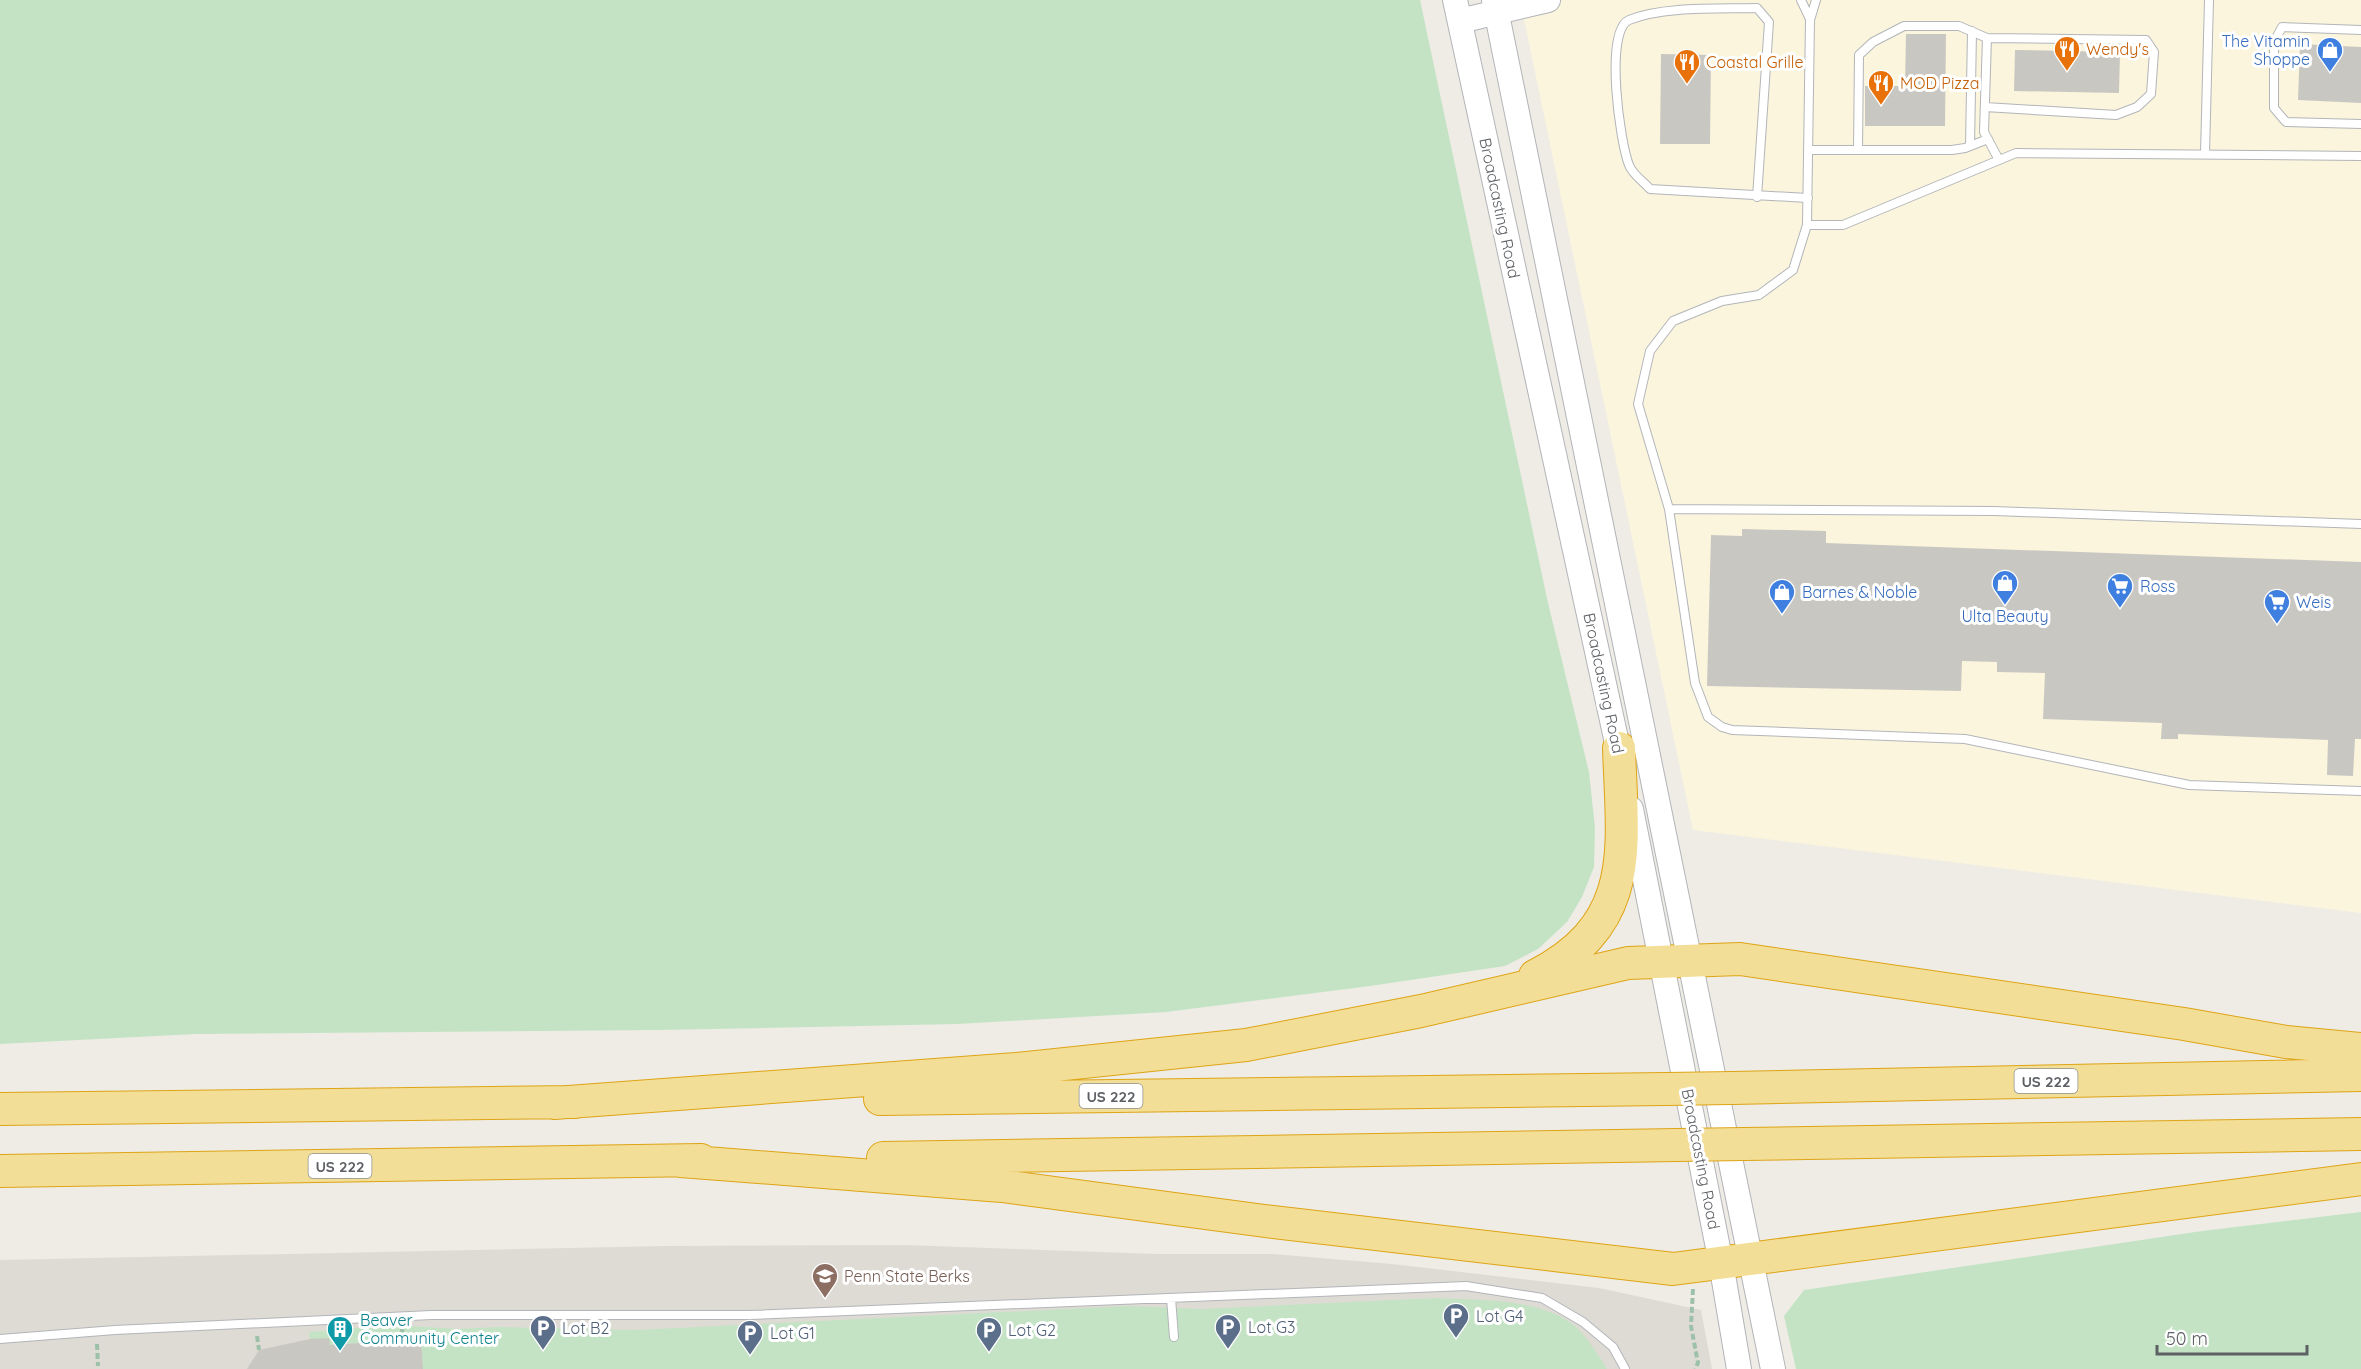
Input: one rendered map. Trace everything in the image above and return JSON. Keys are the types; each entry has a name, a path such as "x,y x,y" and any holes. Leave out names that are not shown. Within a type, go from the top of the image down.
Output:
{"highway":[{"path":"1505,991 1540,973 1576,948 1600,922 1608,906 1620,874 1622,850 1619,748"},
{"path":"555,1103 1016,1069 1246,1045 1399,1016 1628,963 1740,959 2184,1024 2286,1042 2361,1049"},
{"name":"US 222","path":"0,1109 1666,1089 2361,1075"},
{"name":"US 222","path":"0,1171 2361,1134"},
{"path":"681,1161 1002,1186 1265,1221 1673,1269 2108,1210 2361,1179"}],"main road":[{"path":"1458,10 1548,0"},
{"name":"Broadcasting Road","path":"1495,6 1676,961 1739,1369"},
{"name":"Broadcasting Road","path":"1458,10 1619,748 1676,961"},
{"name":"Broadcasting Road","path":"1722,1263 1773,1369"}],"lane":[{"path":"1801,0 1810,20"},
{"path":"1816,0 1810,20 1807,225 1793,270 1758,295 1722,301 1673,321 1650,351 1638,404 1669,509 1695,682 1708,717 1722,727 1732,730 1965,739 2189,785 2361,791"},
{"path":"2205,153 2209,0"},
{"path":"1757,197 1769,22 1756,8 1680,10 1627,21 1618,31 1616,110 1629,168 1650,189 1757,197 1808,198"},
{"path":"1858,150 1859,55 1873,42 1904,26 1959,26 1987,38 2146,40 2154,52 2151,94 2138,107 2116,115 1985,108"},
{"path":"2361,30 2282,27 2274,42 2274,108 2286,122 2361,124"},
{"path":"1970,146 1972,32"},
{"path":"1987,38 1984,132 1999,160"},
{"path":"1808,150 1952,150 1988,139"},
{"path":"1807,225 1843,225 2016,153 2361,156"},
{"path":"1669,509 1994,511 2361,524"},
{"path":"0,1339 97,1331 431,1315 748,1315 1466,1287 1542,1298 1591,1328 1613,1347 1625,1369"},
{"path":"1171,1298 1174,1337"}],"path":[{"path":"1695,1369 1698,1363 1691,1326 1722,1263"},
{"path":"97,1331 98,1366"}],"shaded area":[{"path":"1520,0 2361,0 2361,913 1693,830"},
{"name":"Penn State Berks","path":"904,1245 1156,1254 1273,1254 1392,1264 1599,1288 1701,1310 1712,1369 0,1369 0,1260 665,1246"}],"green space":[{"path":"0,0 1420,0 1548,603 1589,772 1595,828 1594,867 1582,897 1567,922 1538,949 1505,966 1166,1012 958,1024 659,1030 195,1034 0,1044"},
{"path":"2361,1212 2361,1369 1796,1369 1784,1316 1804,1290 2202,1231"},
{"path":"1436,1298 1509,1302 1546,1311 1576,1327 1589,1341 1607,1369 423,1369 421,1339 330,1345 310,1339 309,1332 393,1325 459,1329 497,1327 636,1330 1128,1306 1201,1309"}],"building":[{"path":"1906,34 1946,34 1945,126 1865,126 1865,86 1905,86"},
{"name":"The Vitamin Shoppe","path":"2300,44 2361,47 2361,103 2298,100"},
{"name":"Wendy's","path":"2015,50 2120,52 2119,93 2014,91"},
{"path":"1661,54 1711,55 1710,144 1660,144"},
{"path":"1742,529 1826,531 1826,543 2361,562 2361,739 2355,739 2353,776 2327,775 2328,740 2178,734 2178,739 2161,739 2162,723 2043,719 2045,673 1997,672 1997,662 1962,661 1961,691 1707,686 1711,535 1742,536"},
{"name":"Beaver Community Center","path":"329,1338 330,1345 421,1339 423,1369 247,1369 259,1350 310,1339"}],"place":[{"name":"Wendy's","path":"2067,72"},
{"name":"The Vitamin Shoppe","path":"2330,73"},
{"name":"Coastal Grille","path":"1687,85"},
{"name":"MOD Pizza","path":"1881,106"},
{"name":"Ulta Beauty","path":"2005,606"},
{"name":"Ross","path":"2120,609"},
{"name":"Barnes & Noble","path":"1782,615"},
{"name":"Weis","path":"2277,625"},
{"name":"Penn State Berks","path":"825,1299"},
{"name":"Lot G4","path":"1456,1339"},
{"name":"Lot G3","path":"1228,1350"},
{"name":"Lot B2","path":"543,1351"},
{"name":"Beaver Community Center","path":"340,1352"},
{"name":"Lot G2","path":"989,1353"},
{"name":"Lot G1","path":"750,1356"}]}
